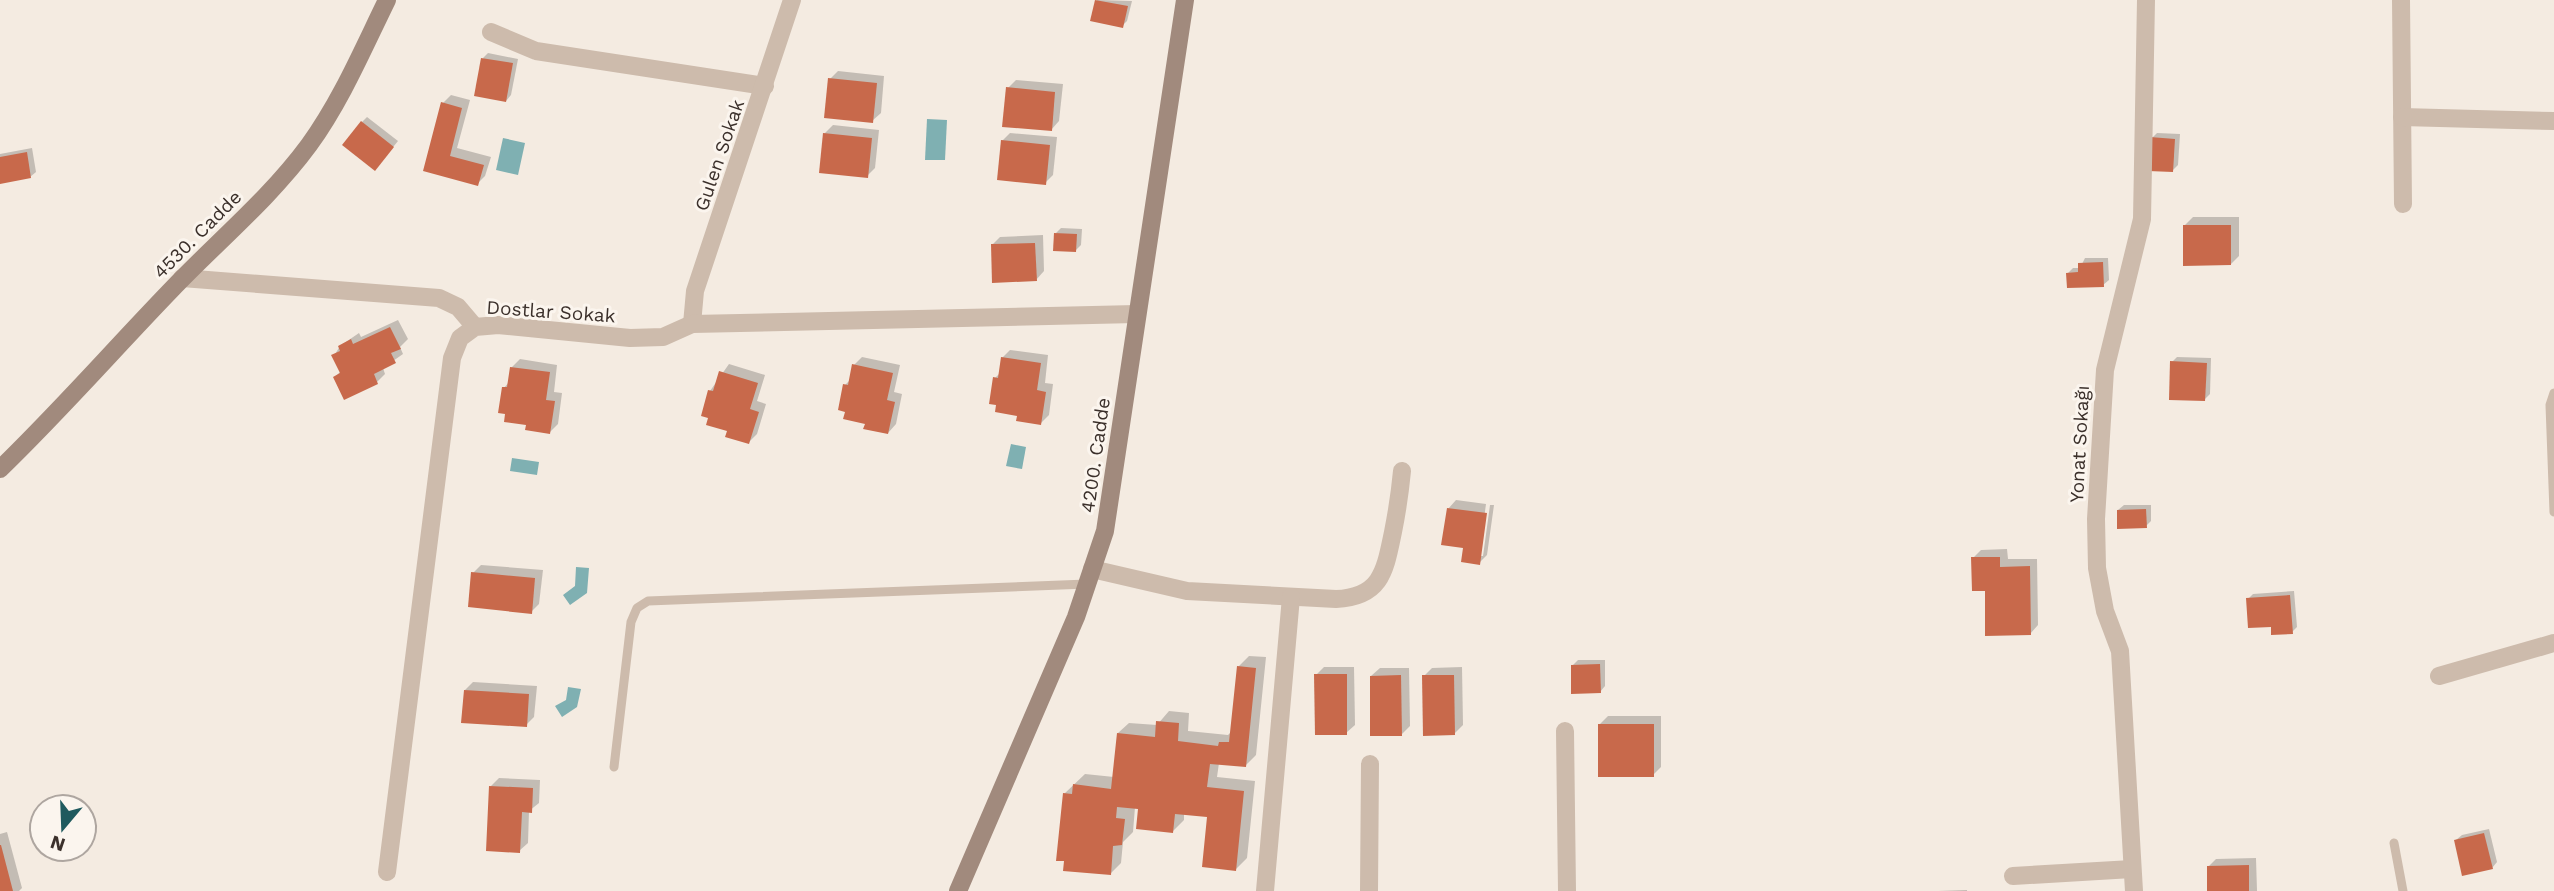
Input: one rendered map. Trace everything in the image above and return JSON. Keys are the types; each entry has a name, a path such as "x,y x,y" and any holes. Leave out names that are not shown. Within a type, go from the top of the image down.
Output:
{"main road":[{"name":"4530. Cadde","path":"0,469 182,278 279,182 310,144 339,96 387,0"},
{"name":"4200. Cadde","path":"958,891 1089,576 1105,531 1185,0"}],"street":[{"name":"Gulen Sokak","path":"692,324 695,291 792,0"},
{"name":"Yonat Sokağı","path":"2134,891 2120,651 2105,611 2097,568 2096,519 2105,370 2142,219 2146,0"},
{"path":"2401,0 2403,204"},
{"path":"491,32 536,51 765,86"},
{"path":"2402,117 2554,121"},
{"path":"182,278 439,298 458,307 475,327"},
{"name":"Dostlar Sokak","path":"387,872 452,358 460,338 475,327 498,325 630,338 663,337 692,324 1136,314"},
{"path":"1089,576 1187,591 1348,599 1376,584 1385,569 1402,471"},
{"path":"1265,891 1291,597"},
{"path":"2439,676 2554,643"},
{"path":"1565,732 1567,891"},
{"path":"1369,891 1370,764"},
{"path":"2013,876 2132,869"}],"lane":[{"path":"2554,393 2550,405 2554,512"},
{"path":"614,766 631,622 637,608 648,601 1089,576"},
{"path":"2394,843 2403,891"}],"water":[{"path":"927,119 947,120 945,160 925,160"},
{"path":"503,138 525,143 518,175 496,170"},
{"path":"1011,444 1026,447 1022,469 1006,466"},
{"path":"512,458 539,462 537,475 510,471"},
{"path":"576,567 589,568 587,593 570,605 563,595 575,586"},
{"path":"568,687 581,689 577,707 562,717 555,706 566,700"}],"building":[{"path":"1095,0 1128,6 1123,28 1090,21"},
{"path":"481,58 513,63 506,102 474,96"},
{"path":"828,78 877,83 873,123 824,118"},
{"path":"1006,87 1055,92 1052,131 1002,127"},
{"path":"441,102 462,108 450,156 484,165 478,186 423,171"},
{"path":"361,121 394,147 375,171 342,145"},
{"path":"823,133 872,138 868,178 819,173"},
{"path":"2150,137 2175,139 2173,172 2148,171"},
{"path":"1001,140 1050,145 1046,185 997,180"},
{"path":"27,152 31,178 0,184 0,157"},
{"path":"2183,225 2231,225 2231,265 2183,266"},
{"path":"1054,233 1077,234 1076,252 1053,251"},
{"path":"1035,243 1037,281 992,283 991,244"},
{"path":"2103,262 2104,287 2067,288 2066,273 2078,272 2078,263"},
{"path":"390,327 401,349 391,353 396,363 374,374 378,384 344,400 333,377 340,373 331,355 340,351 338,346 351,339 353,344"},
{"path":"1001,357 1041,363 1037,390 1046,392 1041,425 1016,421 1017,416 995,412 996,405 989,404 993,377 998,378"},
{"path":"2170,361 2207,363 2205,401 2169,400"},
{"path":"852,364 893,373 887,400 895,402 888,434 863,429 865,424 843,419 845,412 838,410 843,384 848,385"},
{"path":"510,367 550,372 546,400 555,401 550,434 525,430 526,425 504,422 505,414 498,413 502,387 507,387"},
{"path":"719,371 758,383 750,409 759,412 749,444 725,437 727,431 706,425 708,418 701,416 708,390 713,391"},
{"path":"1447,508 1487,513 1480,565 1461,562 1463,548 1441,545"},
{"path":"2146,509 2147,528 2117,529 2117,510"},
{"path":"1971,557 2000,557 2000,567 2030,566 2031,635 1985,636 1985,591 1972,591"},
{"path":"471,572 535,578 532,614 468,607"},
{"path":"2290,595 2293,634 2271,635 2271,627 2248,628 2246,598"},
{"path":"1600,664 1601,693 1571,694 1571,665"},
{"path":"1237,666 1256,668 1246,767 1210,764 1207,787 1244,791 1236,871 1202,867 1207,817 1175,814 1173,833 1136,829 1138,809 1117,807 1116,818 1125,819 1122,845 1113,846 1111,875 1063,871 1064,861 1056,861 1063,793 1072,794 1073,784 1111,789 1117,733 1155,737 1156,721 1179,723 1178,741 1218,746 1219,742 1229,742"},
{"path":"1314,674 1347,674 1347,735 1315,735"},
{"path":"1401,675 1402,736 1370,736 1370,676"},
{"path":"1422,675 1454,675 1455,735 1423,736"},
{"path":"464,690 529,694 527,727 461,723"},
{"path":"1598,724 1654,724 1654,777 1598,777"},
{"path":"489,786 533,788 532,813 522,812 520,853 486,851"},
{"path":"2484,833 2493,869 2462,876 2454,840"},
{"path":"1,845 13,891 0,891"},
{"path":"2249,865 2249,891 2207,891 2207,866"}]}
